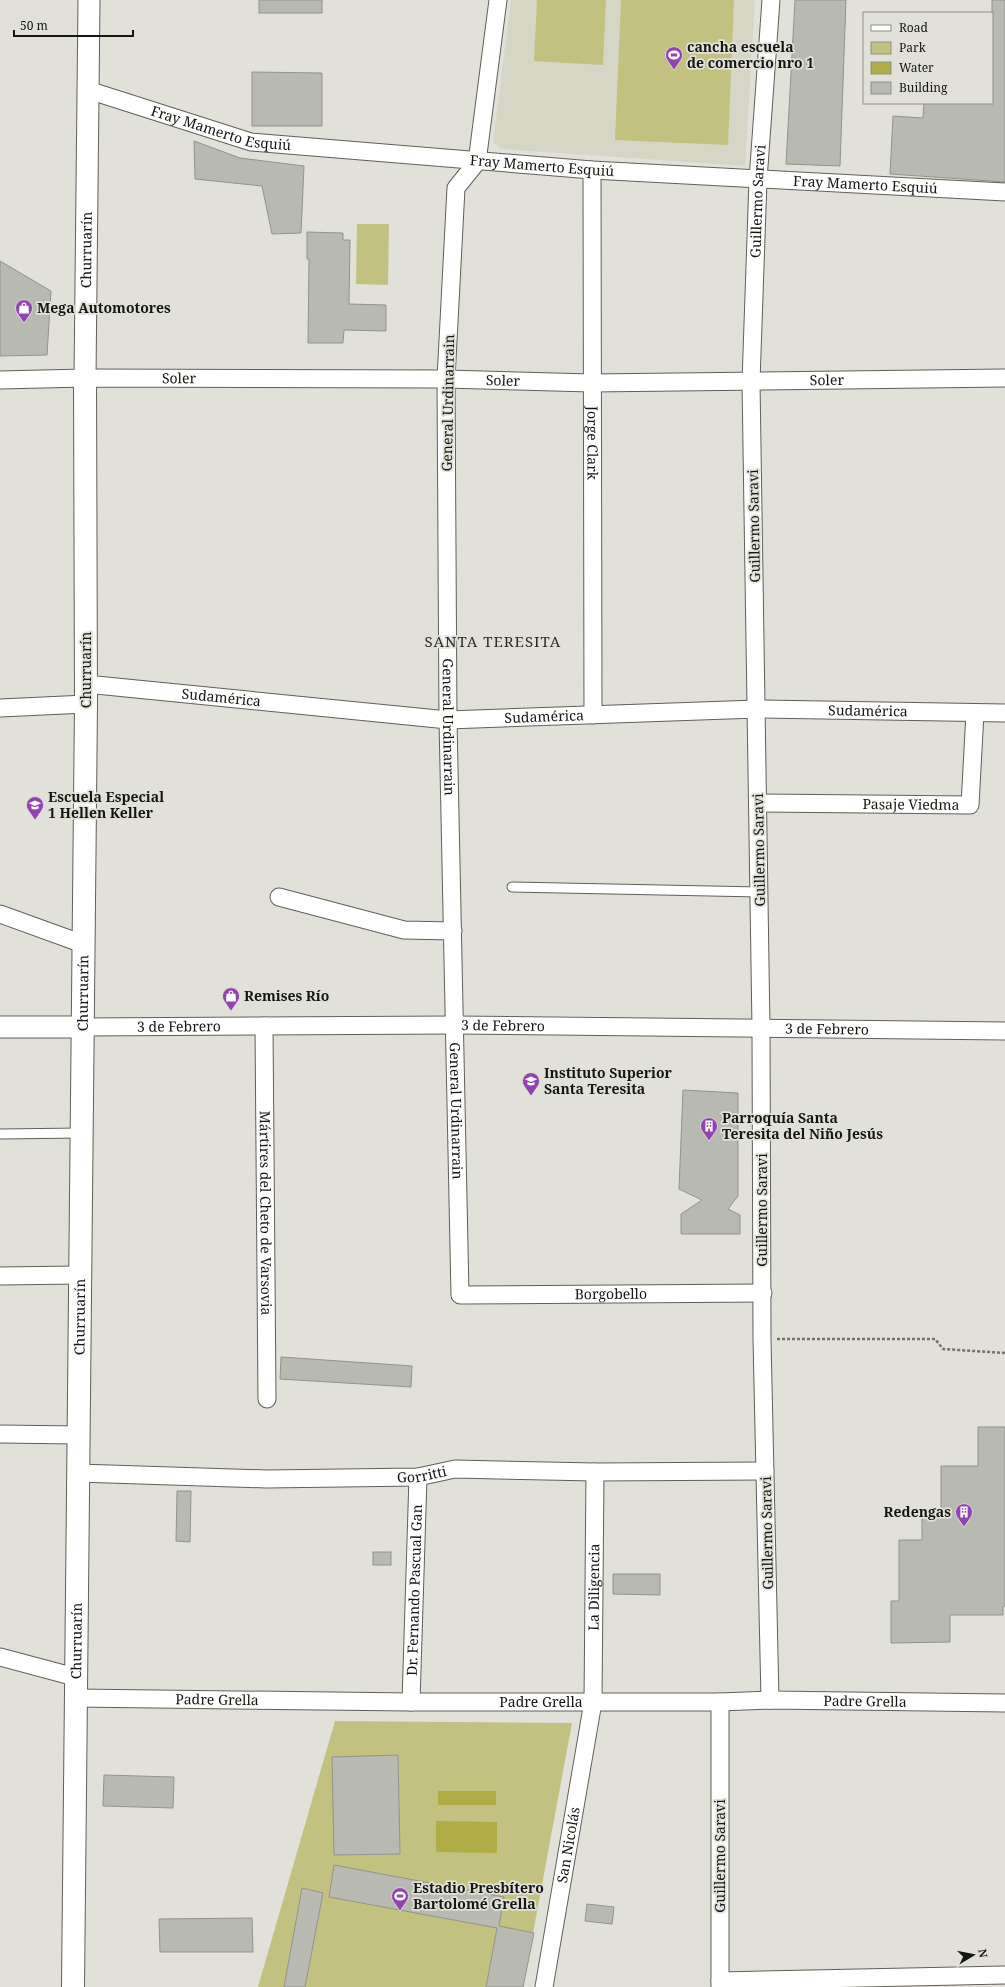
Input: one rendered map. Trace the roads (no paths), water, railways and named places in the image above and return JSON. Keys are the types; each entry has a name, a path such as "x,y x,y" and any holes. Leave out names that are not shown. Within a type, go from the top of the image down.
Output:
{"main road":[{"name":"Churruarín","path":"73,1987 86,694 85,378"}],"street":[{"name":"Churruarín","path":"85,378 89,0"},
{"path":"477,162 498,0"},
{"name":"Guillermo Saravi","path":"770,1700 762,1339 762,1029 751,382 758,180 771,0"},
{"name":"Fray Mamerto Esquiú","path":"88,90 251,142 477,162 592,170 1005,192"},
{"name":"General Urdinarrain","path":"460,1295 448,720 446,379 456,188 477,162"},
{"name":"Jorge Clark","path":"592,170 591,383 593,716"},
{"name":"Soler","path":"0,380 85,378 446,379 591,383 1005,378"},
{"name":"Sudamérica","path":"0,708 86,694 448,720 593,716 757,708 1005,713"},
{"name":"Pasaje Viedma","path":"758,803 970,805 975,712"},
{"path":"279,897 404,930 453,932"},
{"path":"0,914 83,944"},
{"name":"3 de Febrero","path":"0,1027 455,1025 1005,1031"},
{"name":"Mártires del Cheto de Varsovia","path":"264,1026 267,1399"},
{"path":"0,1276 80,1275"},
{"name":"Borgobello","path":"460,1295 763,1293"},
{"path":"0,1434 78,1435"},
{"name":"Gorritti","path":"78,1473 266,1479 418,1477 455,1469 595,1472 765,1471"},
{"name":"La Diligencia","path":"593,1702 595,1472"},
{"name":"Dr. Fernando Pascual Gan","path":"411,1702 418,1477"},
{"name":"Padre Grella","path":"0,1657 76,1688 411,1702 720,1702 770,1700 1005,1703"},
{"name":"San Nicolás","path":"544,1987 593,1702"},
{"name":"Guillermo Saravi","path":"720,1702 720,1984"},
{"path":"720,1984 1005,1975"}],"lane":[{"path":"512,887 760,892"},
{"path":"0,1134 81,1133"}],"water":[{"path":"438,1791 496,1791 496,1805 438,1805"},
{"path":"436,1821 497,1822 497,1853 436,1852"}],"place":[{"name":"cancha escuela de comercio nro 1","path":"674,70"},
{"name":"Mega Automotores","path":"24,323"},
{"name":"Escuela Especial 1 Hellen Keller","path":"35,820"},
{"name":"Remises Río","path":"231,1011"},
{"name":"Instituto Superior Santa Teresita","path":"531,1096"},
{"name":"Parroquía Santa Teresita del Niño Jesús","path":"709,1141"},
{"name":"Redengas","path":"964,1527"},
{"name":"Estadio Presbítero Bartolomé Grella","path":"400,1911"}],"district":[{"name":"SANTA TERESITA","path":"493,642"}]}
